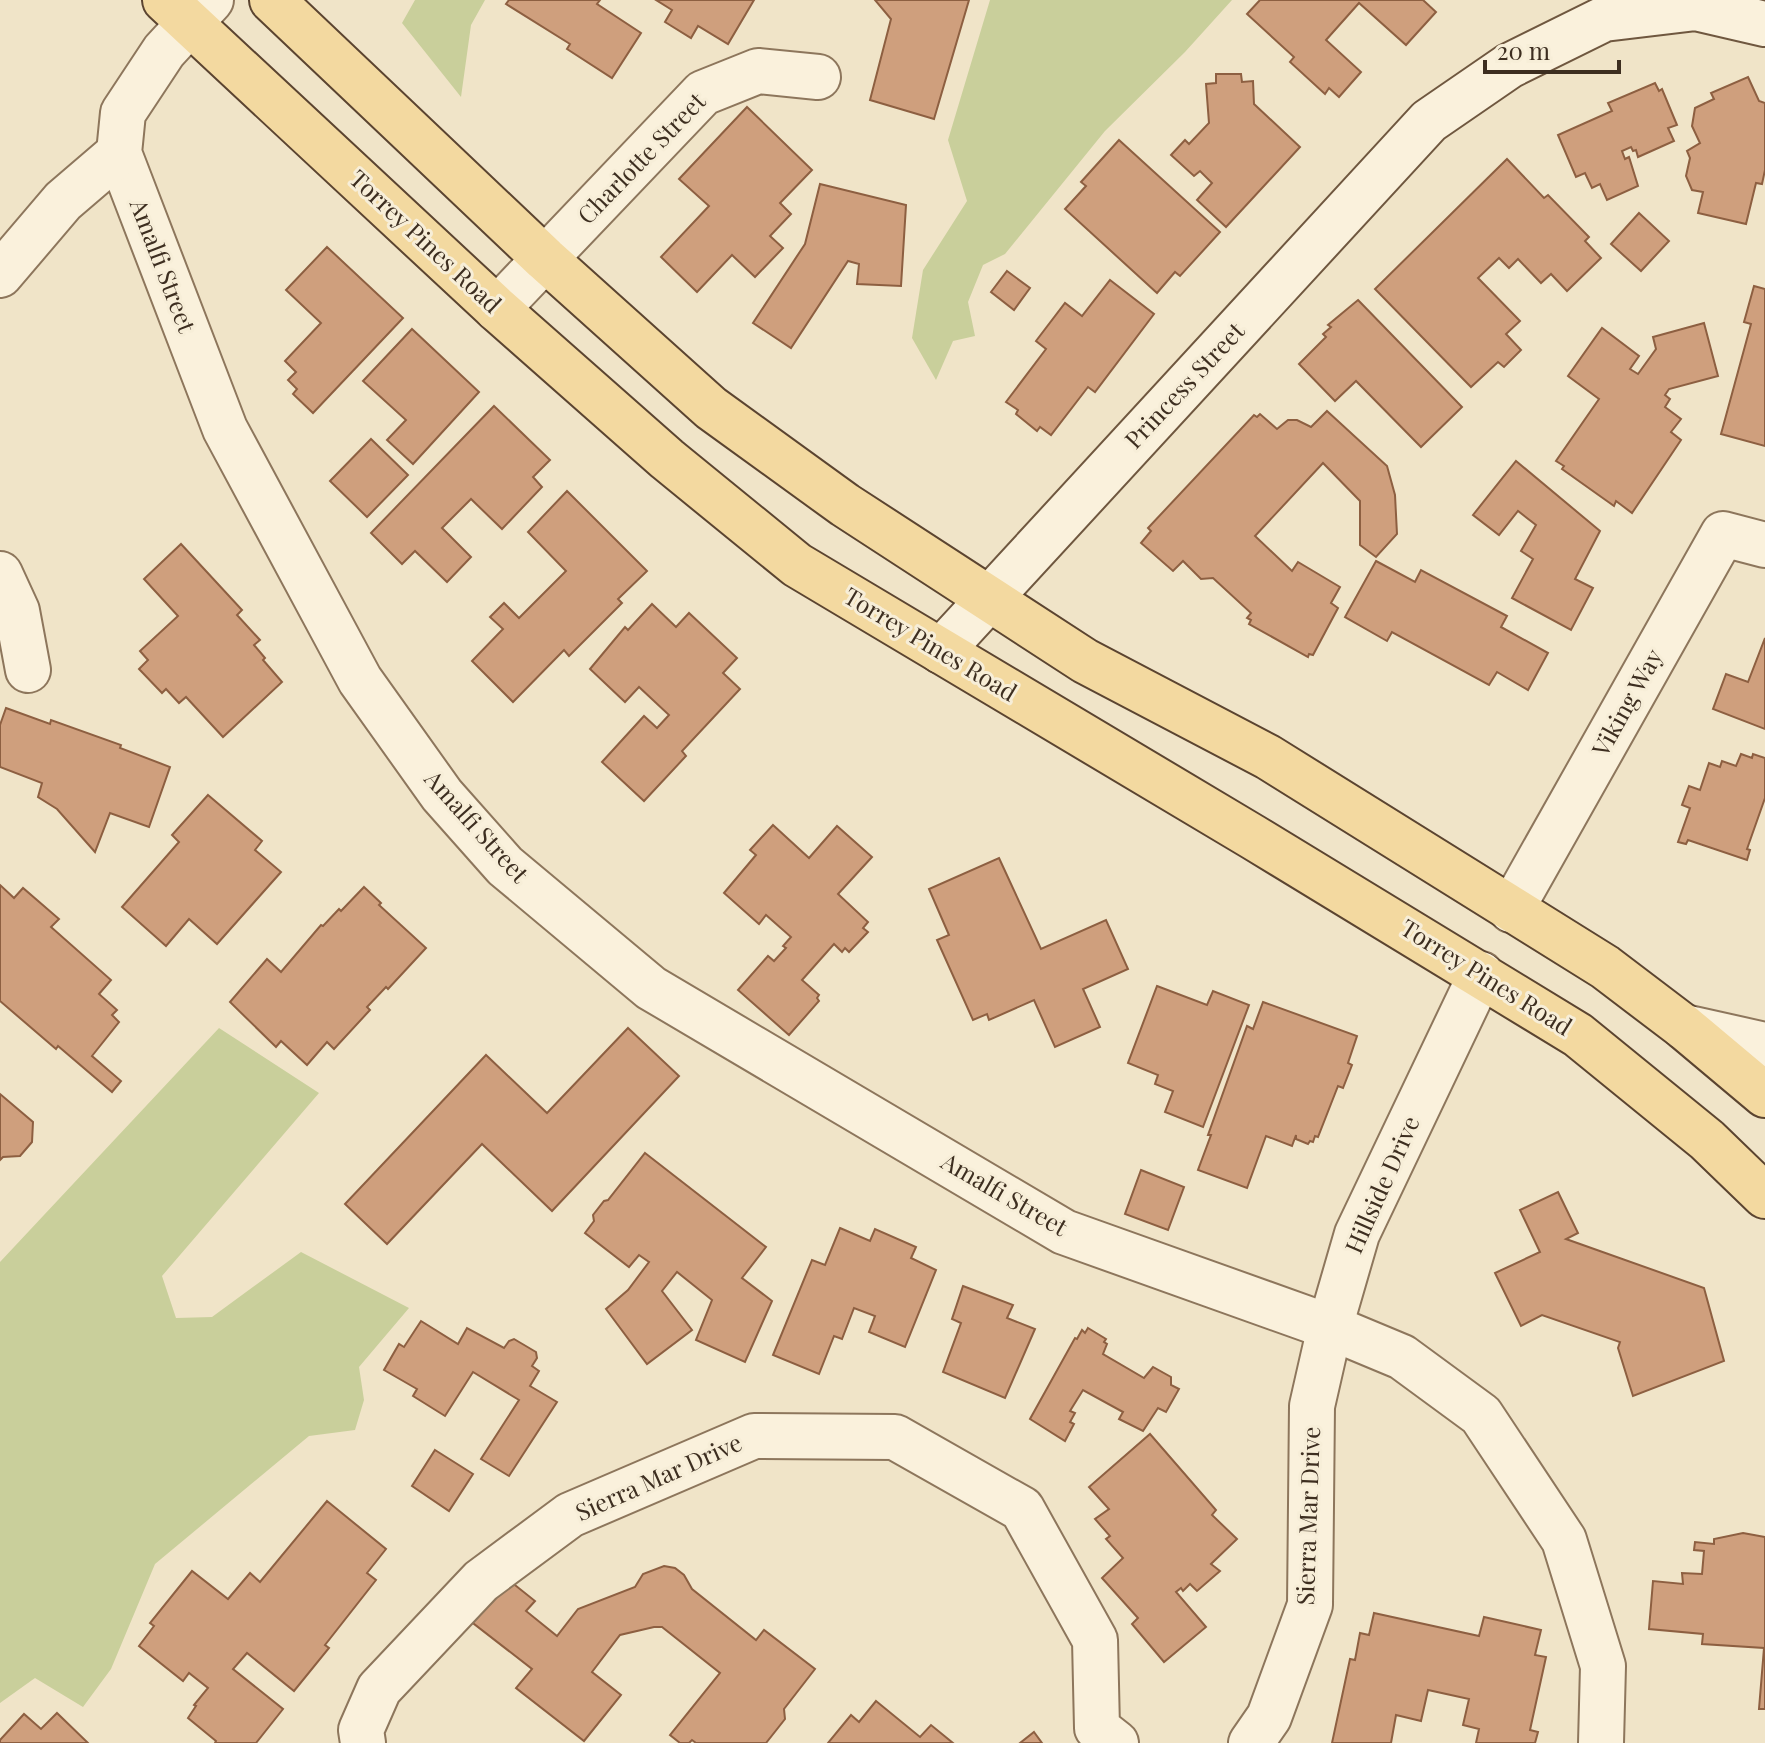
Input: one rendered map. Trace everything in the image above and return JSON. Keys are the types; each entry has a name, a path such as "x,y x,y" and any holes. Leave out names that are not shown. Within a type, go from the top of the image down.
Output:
{"main road":[{"path":"272,0 545,259 711,408 845,505 1085,661 1268,757 1605,967 1684,1027 1765,1095"},
{"name":"Torrey Pines Road","path":"189,8 497,309 667,459 797,565 1578,1035 1707,1140 1765,1196"},
{"name":"Hillside Drive","path":"1481,974 1511,910"}],"street":[{"name":"Amalfi Street","path":"189,8 123,113 119,153 225,429 360,680 442,795 505,866 651,988 1064,1232 1330,1327"},
{"name":"Princess Street","path":"941,651 1429,121 1509,66 1604,19 1696,8 1765,24"},
{"name":"Charlotte Street","path":"497,309 703,93 758,71 818,77"},
{"path":"0,275 63,201 119,153"},
{"name":"Viking Way","path":"1511,910 1723,534 1765,545"},
{"path":"0,574 17,611 28,670"},
{"name":"Hillside Drive","path":"1330,1327 1357,1234 1481,974"},
{"path":"1684,1027 1765,1045"},
{"path":"1330,1327 1402,1357 1481,1415 1564,1540 1603,1666 1601,1743"},
{"name":"Sierra Mar Drive","path":"1251,1743 1269,1717 1310,1605 1312,1406 1330,1327"},
{"name":"Sierra Mar Drive","path":"363,1743 361,1730 379,1689 481,1581 570,1515 754,1436 895,1437 1022,1509 1095,1640 1097,1728 1116,1743"}],"green space":[{"path":"415,0 485,0 471,25 461,97 402,23"},
{"path":"990,0 1232,0 1185,52 1105,131 1005,254 983,265 968,302 975,336 953,341 936,380 912,338 923,270 967,201 948,140"},
{"path":"219,1028 319,1093 162,1276 176,1318 212,1317 301,1252 409,1308 359,1367 364,1400 355,1430 309,1436 155,1564 111,1669 83,1707 35,1678 0,1703 0,1262"}],"building":[{"path":"509,0 600,0 597,4 641,33 612,78 567,49 570,44 506,4"},
{"path":"656,0 754,0 728,44 698,26 691,38 665,22 672,10"},
{"path":"875,0 969,0 934,119 870,100 891,19"},
{"path":"1260,0 1423,0 1436,12 1406,45 1359,3 1326,40 1361,72 1339,97 1329,88 1325,94 1290,62 1294,57 1247,14"},
{"path":"1216,74 1241,74 1242,82 1253,81 1254,104 1300,147 1226,227 1197,200 1212,183 1200,171 1194,176 1171,155 1185,140 1189,144 1209,123 1206,84 1216,83"},
{"path":"1748,77 1759,101 1765,103 1765,170 1762,184 1756,183 1746,224 1698,213 1703,192 1692,190 1686,176 1690,158 1687,151 1700,143 1692,126 1695,108 1714,99 1711,93"},
{"path":"1655,83 1659,91 1662,89 1677,125 1668,128 1674,141 1638,157 1631,147 1622,151 1625,159 1629,157 1638,186 1607,200 1600,184 1592,188 1585,173 1576,177 1558,135 1612,111 1608,103"},
{"path":"747,107 812,170 780,203 791,214 770,236 783,248 755,277 732,255 697,292 661,257 709,206 679,179"},
{"path":"1119,140 1220,232 1180,276 1175,272 1157,293 1065,209 1086,186 1081,182"},
{"path":"1507,159 1544,198 1548,195 1589,237 1585,241 1601,258 1567,291 1551,274 1541,283 1518,259 1509,268 1499,258 1478,278 1520,321 1506,334 1521,350 1504,367 1498,362 1471,387 1375,289"},
{"path":"820,184 906,205 901,286 857,284 859,264 848,261 791,348 753,323 805,244"},
{"path":"1639,213 1669,241 1641,271 1611,244"},
{"path":"327,247 403,318 313,413 293,394 297,389 288,380 296,372 285,361 321,323 286,290"},
{"path":"1007,271 1030,288 1014,310 991,292"},
{"path":"1110,280 1154,314 1095,392 1088,387 1051,435 1040,427 1037,431 1006,402 1046,349 1036,341 1065,303 1082,316"},
{"path":"1754,286 1765,289 1765,446 1721,434 1751,324 1744,322"},
{"path":"1358,300 1462,407 1421,447 1356,381 1335,401 1299,364 1326,337 1323,334 1331,327 1328,325"},
{"path":"1704,323 1718,376 1669,389 1665,395 1670,399 1665,407 1681,419 1671,432 1681,440 1632,513 1616,501 1614,506 1562,469 1564,466 1556,461 1599,399 1568,376 1602,328 1639,356 1630,369 1638,374 1656,349 1653,337"},
{"path":"412,329 479,392 413,464 387,440 406,420 363,381"},
{"path":"494,406 550,460 533,477 542,487 502,529 471,499 442,528 471,557 447,582 415,551 402,564 371,533"},
{"path":"1327,411 1387,466 1395,495 1397,534 1376,557 1360,545 1360,501 1323,463 1255,536 1292,571 1298,562 1340,587 1331,603 1338,608 1313,655 1309,654 1308,657 1249,624 1251,620 1247,618 1251,613 1213,578 1201,579 1183,561 1173,571 1141,543 1151,531 1148,528 1254,415 1257,417 1260,414 1277,429 1288,420 1297,420 1311,427"},
{"path":"371,439 408,475 367,517 330,481"},
{"path":"1516,461 1600,531 1575,579 1593,588 1571,630 1512,598 1533,559 1521,551 1536,525 1518,511 1499,535 1473,515"},
{"path":"567,491 647,571 618,599 622,603 569,656 564,650 513,702 472,661 503,629 490,617 504,603 519,618 566,571 528,532"},
{"path":"181,544 242,610 237,615 260,640 254,645 282,682 223,737 186,697 179,703 166,689 162,693 139,669 148,660 140,651 178,616 144,579"},
{"path":"1376,561 1415,582 1421,570 1507,616 1501,627 1548,653 1528,690 1497,672 1489,685 1392,632 1387,641 1345,617"},
{"path":"652,604 676,627 689,613 737,658 723,673 740,689 682,751 686,756 644,801 602,762 644,716 657,728 669,715 639,687 625,702 590,669 625,627 628,630"},
{"path":"1765,638 1765,729 1713,709 1726,674 1748,682"},
{"path":"6,708 121,745 120,748 170,767 149,827 110,813 95,852 57,809 38,797 42,783 0,767 0,725"},
{"path":"1741,754 1765,758 1765,798 1747,849 1750,850 1747,860 1688,840 1686,844 1678,842 1690,808 1682,805 1689,786 1700,790 1709,763 1720,767 1722,761 1736,766"},
{"path":"208,795 262,841 255,850 281,872 217,944 189,919 166,946 122,907 179,842 172,835"},
{"path":"773,825 809,858 837,826 872,857 838,894 868,922 863,928 868,932 849,952 845,948 842,952 834,944 802,980 819,995 819,1001 789,1035 738,990 768,956 774,961 791,937 766,915 759,924 724,893 756,855 750,850"},
{"path":"999,858 1041,949 1106,920 1128,969 1083,989 1100,1027 1055,1047 1034,1000 989,1020 987,1014 973,1020 937,940 949,935 929,889"},
{"path":"0,885 14,898 23,888 59,919 51,927 111,980 99,994 117,1010 112,1015 119,1022 92,1056 121,1081 112,1092 0,1001"},
{"path":"364,887 426,948 367,1007 370,1010 334,1049 327,1042 307,1065 281,1041 276,1047 230,1002 267,959 281,972 321,925 339,909 341,911"},
{"path":"1157,986 1207,1005 1213,991 1249,1005 1203,1127 1165,1112 1173,1091 1155,1084 1158,1075 1128,1063"},
{"path":"1263,1002 1357,1036 1348,1063 1352,1065 1343,1088 1338,1086 1318,1137 1315,1136 1313,1142 1308,1144 1296,1139 1296,1135 1292,1146 1266,1136 1247,1188 1198,1170 1247,1026 1253,1029"},
{"path":"628,1028 679,1076 552,1211 482,1144 387,1244 345,1204 486,1055 547,1113"},
{"path":"0,1094 33,1122 32,1142 20,1156 0,1160"},
{"path":"645,1153 766,1247 742,1278 772,1301 745,1362 696,1340 712,1300 677,1272 662,1291 692,1330 647,1364 606,1309 628,1290 649,1262 639,1255 629,1267 585,1233 594,1221 593,1215"},
{"path":"1141,1170 1184,1187 1168,1230 1125,1214"},
{"path":"1558,1192 1578,1233 1566,1239 1704,1288 1724,1361 1633,1396 1618,1348 1620,1342 1542,1315 1521,1326 1495,1273 1540,1252 1520,1210"},
{"path":"840,1228 870,1241 875,1229 916,1247 911,1258 936,1270 905,1347 869,1332 875,1316 854,1308 842,1339 834,1336 819,1374 773,1355 812,1260 825,1265"},
{"path":"963,1286 1013,1305 1007,1318 1035,1329 1005,1398 943,1372 961,1323 952,1319"},
{"path":"421,1321 458,1344 467,1328 504,1348 514,1339 536,1352 537,1358 532,1366 539,1371 530,1386 557,1402 509,1476 481,1459 519,1400 473,1372 445,1416 413,1396 417,1389 384,1370 399,1344 404,1347"},
{"path":"1088,1328 1106,1339 1103,1354 1144,1378 1153,1367 1171,1377 1171,1385 1179,1389 1166,1412 1158,1408 1143,1431 1119,1419 1123,1412 1083,1390 1070,1411 1075,1413 1070,1422 1074,1424 1065,1441 1030,1419 1075,1338"},
{"path":"1150,1434 1216,1510 1212,1515 1237,1539 1211,1564 1220,1571 1197,1591 1190,1584 1183,1591 1181,1588 1176,1592 1206,1627 1164,1662 1132,1624 1138,1618 1102,1578 1123,1558 1106,1539 1110,1536 1095,1519 1109,1509 1089,1487"},
{"path":"435,1450 473,1474 449,1511 412,1486"},
{"path":"327,1501 386,1549 367,1573 376,1580 325,1645 329,1648 294,1691 247,1653 233,1669 283,1709 256,1743 215,1743 188,1718 208,1688 189,1673 183,1681 139,1646 154,1626 150,1623 192,1571 228,1599 250,1573 260,1582"},
{"path":"1743,1533 1765,1537 1765,1709 1759,1709 1764,1648 1702,1644 1703,1634 1649,1629 1653,1581 1683,1584 1682,1573 1702,1574 1704,1551 1694,1550 1695,1542 1714,1544 1714,1539"},
{"path":"664,1566 675,1568 684,1575 692,1589 756,1640 764,1630 815,1669 784,1709 785,1719 766,1743 696,1743 692,1740 680,1743 670,1735 720,1673 662,1627 620,1635 592,1672 621,1695 584,1741 516,1688 532,1669 469,1620 506,1578 535,1601 526,1611 557,1636 578,1609 635,1587 643,1574"},
{"path":"1374,1613 1479,1636 1484,1617 1541,1630 1535,1655 1546,1657 1530,1730 1538,1732 1535,1743 1476,1743 1479,1729 1463,1725 1469,1699 1428,1690 1421,1721 1396,1715 1391,1743 1332,1743 1350,1659 1355,1660 1360,1633 1369,1635"},
{"path":"876,1701 920,1737 931,1725 953,1743 828,1743 851,1715 859,1722"},
{"path":"57,1713 88,1743 0,1743 24,1714 41,1729"},
{"path":"1034,1732 1042,1743 1020,1743"}]}
